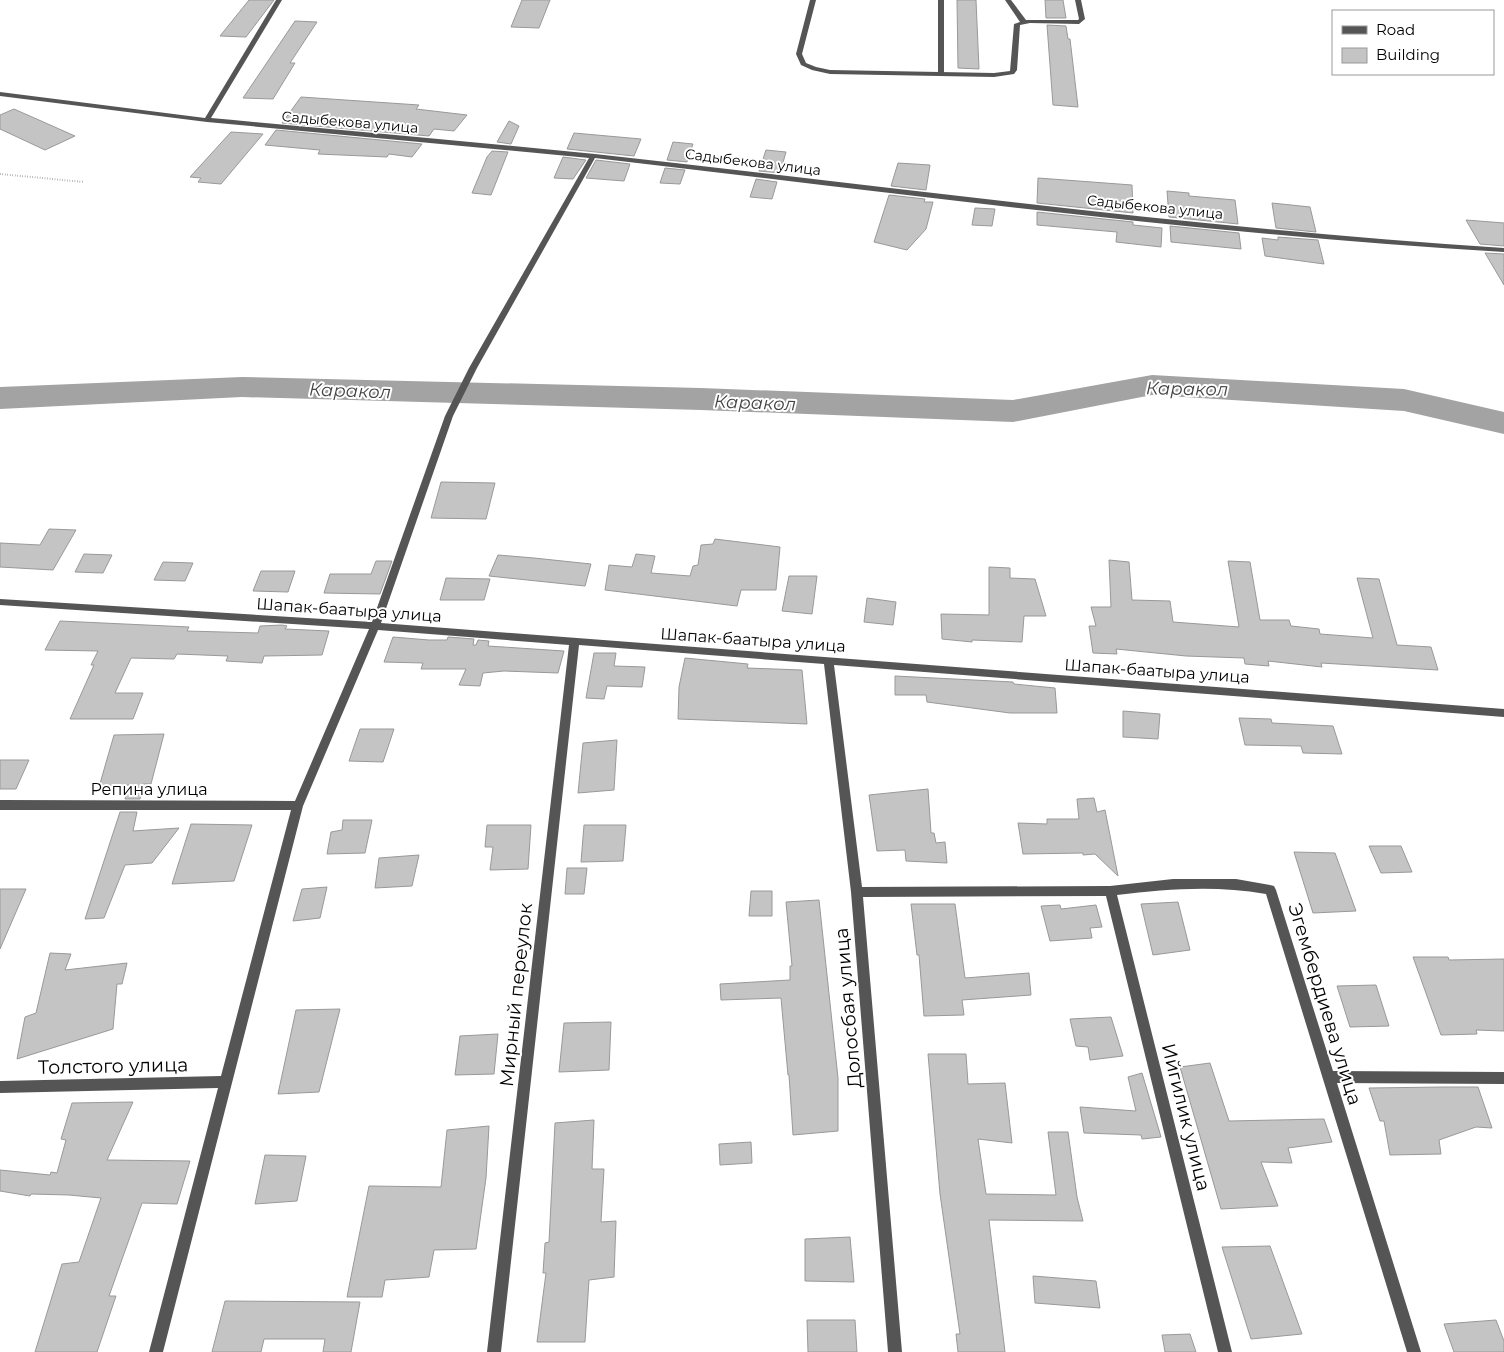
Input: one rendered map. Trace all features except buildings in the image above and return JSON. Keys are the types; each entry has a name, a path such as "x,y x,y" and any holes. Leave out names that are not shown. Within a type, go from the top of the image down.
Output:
{"street":[{"path":"207,120 279,0"},
{"path":"813,0 799,54 803,64 814,69 830,72 994,76 1012,73 1014,70 1015,27 1024,22 1079,22 1082,19 1078,0"},
{"path":"941,0 941,74"},
{"path":"1008,0 1024,22"},
{"name":"Садыбекова улица","path":"0,94 207,120 593,156 1106,215 1405,244 1504,250"},
{"path":"156,1352 298,806 375,626 449,416 473,368 593,156"},
{"name":"Шапак-баатыра улица","path":"0,602 375,626 1504,714"},
{"name":"Мирный переулок","path":"494,1352 574,642"},
{"name":"Долосбая улица","path":"829,661 857,892 895,1352"},
{"name":"Репина улица","path":"0,806 298,806"},
{"name":"Эгембердиева улица","path":"857,892 1110,891 1172,884 1236,884 1270,890 1414,1352"},
{"name":"Ийгилик улица","path":"1110,891 1225,1352"},
{"path":"1328,1077 1504,1078"},
{"name":"Толстого улица","path":"0,1087 226,1082"}],"path":[{"path":"0,174 84,182"}],"waterway":[{"name":"Каракол","path":"0,398 242,387 701,399 1013,411 1152,385 1404,400 1504,423"}]}
